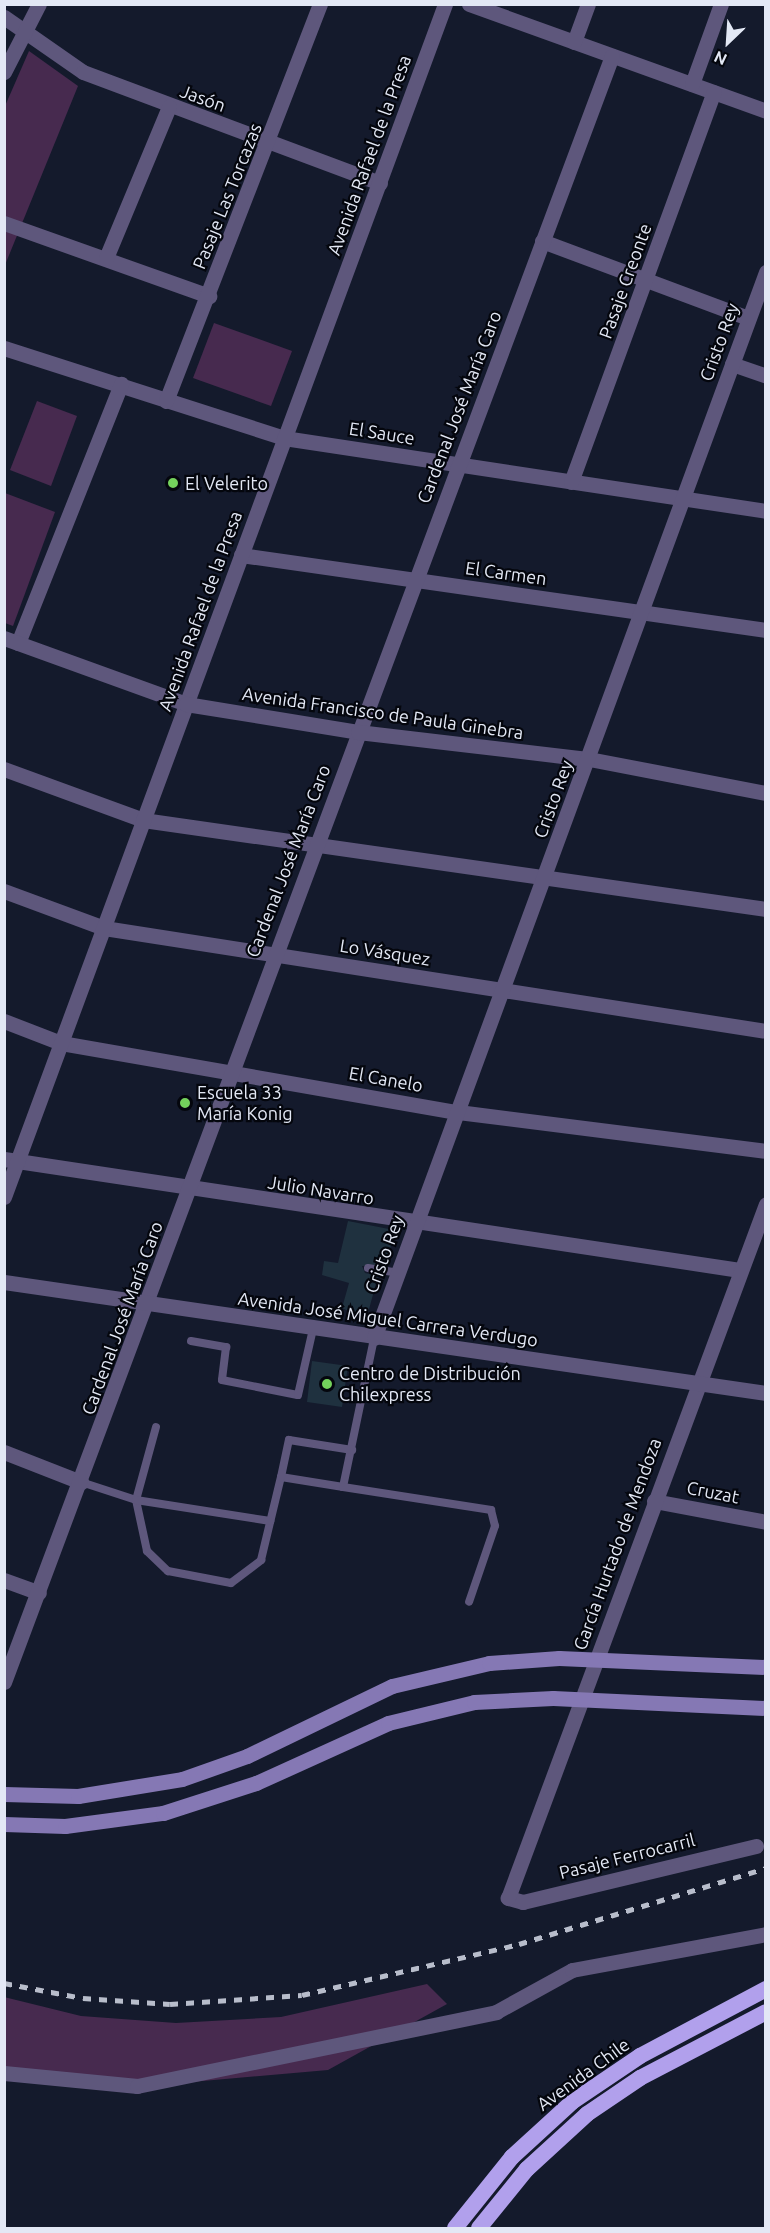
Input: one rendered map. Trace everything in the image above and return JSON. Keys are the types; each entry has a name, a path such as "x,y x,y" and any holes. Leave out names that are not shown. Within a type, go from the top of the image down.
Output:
{"highway":[{"name":"Avenida Chile","path":"455,2229 512,2157 572,2102 640,2056 765,1989"},
{"name":"Avenida Chile","path":"479,2229 527,2169 587,2114 640,2078 765,2012"}],"main road":[{"path":"4,1794 78,1796 147,1787 247,1756 345,1705 421,1677 524,1659 596,1659 765,1667"},
{"path":"4,1824 98,1824 163,1813 226,1795 416,1714 504,1699 765,1708"}],"street":[{"name":"Pasaje Las Torcazas","path":"166,401 270,144 320,4"},
{"name":"Avenida Rafael de la Presa","path":"4,1197 11,1162 61,1043 445,4"},
{"path":"469,4 765,111"},
{"path":"574,42 588,4"},
{"path":"692,84 721,4"},
{"path":"4,72 34,7"},
{"name":"Jasón","path":"4,17 83,72 169,107 380,183"},
{"name":"Cardenal José María Caro","path":"4,1682 151,1302 231,1070 612,56"},
{"name":"Pasaje Creonte","path":"572,482 714,92"},
{"path":"106,258 169,107"},
{"path":"4,223 209,296"},
{"path":"542,241 748,318"},
{"name":"Cristo Rey","path":"374,1338 643,612 765,272"},
{"name":"El Sauce","path":"4,348 284,438 765,511"},
{"path":"732,364 765,376"},
{"path":"11,640 121,384"},
{"name":"El Carmen","path":"241,555 765,630"},
{"name":"Avenida Francisco de Paula Ginebra","path":"11,640 186,704 358,732 589,759 765,793"},
{"path":"4,769 143,820 765,909"},
{"name":"Lo Vásquez","path":"4,891 104,928 765,1031"},
{"name":"El Canelo","path":"4,1021 61,1043 231,1070 458,1112 765,1151"},
{"name":"Julio Navarro","path":"11,1162 416,1225 740,1270"},
{"name":"García Hurtado de Mendoza","path":"508,1898 765,1204"},
{"name":"Avenida José Miguel Carrera Verdugo","path":"4,1282 151,1302 374,1338 765,1393"},
{"path":"4,1452 81,1482"},
{"name":"Cruzat","path":"654,1501 765,1522"},
{"path":"4,1580 39,1593"},
{"name":"Pasaje Ferrocarril","path":"508,1898 523,1902 756,1846"},
{"path":"4,2073 137,2086 496,2012 572,1970 765,1934"}],"lane":[{"path":"368,1268 398,1274"},
{"path":"191,1341 226,1347 222,1380 298,1395 313,1329"},
{"path":"343,1487 374,1338"},
{"path":"156,1427 136,1500 154,1562 168,1571 231,1583 261,1560 289,1440 352,1450"},
{"path":"281,1477 491,1510 495,1526 469,1602"},
{"path":"81,1482 136,1500 270,1521"}],"shaded area":[{"path":"29,51 78,86 5,265 5,106"},
{"path":"214,323 292,351 271,406 193,378"},
{"path":"37,401 77,416 51,486 10,470"},
{"path":"5,493 55,512 13,626 5,623"},
{"path":"427,1984 447,2004 328,2070 169,2084 5,2073 4,1997 81,2016 176,2023 281,2017"}],"building":[{"path":"348,1221 394,1230 387,1265 362,1266 365,1273 378,1276 368,1313 357,1315 342,1308 349,1283 322,1275 324,1261 338,1263"},
{"name":"Centro de Distribución Chilexpress","path":"312,1361 348,1366 342,1407 307,1402"}],"railway":[{"path":"4,1983 83,1998 170,2004 302,1995 519,1944 766,1868"}],"place":[{"name":"El Velerito","path":"173,483"},
{"name":"Escuela 33 María Konig","path":"185,1103"},
{"name":"Centro de Distribución Chilexpress","path":"327,1384"}]}
